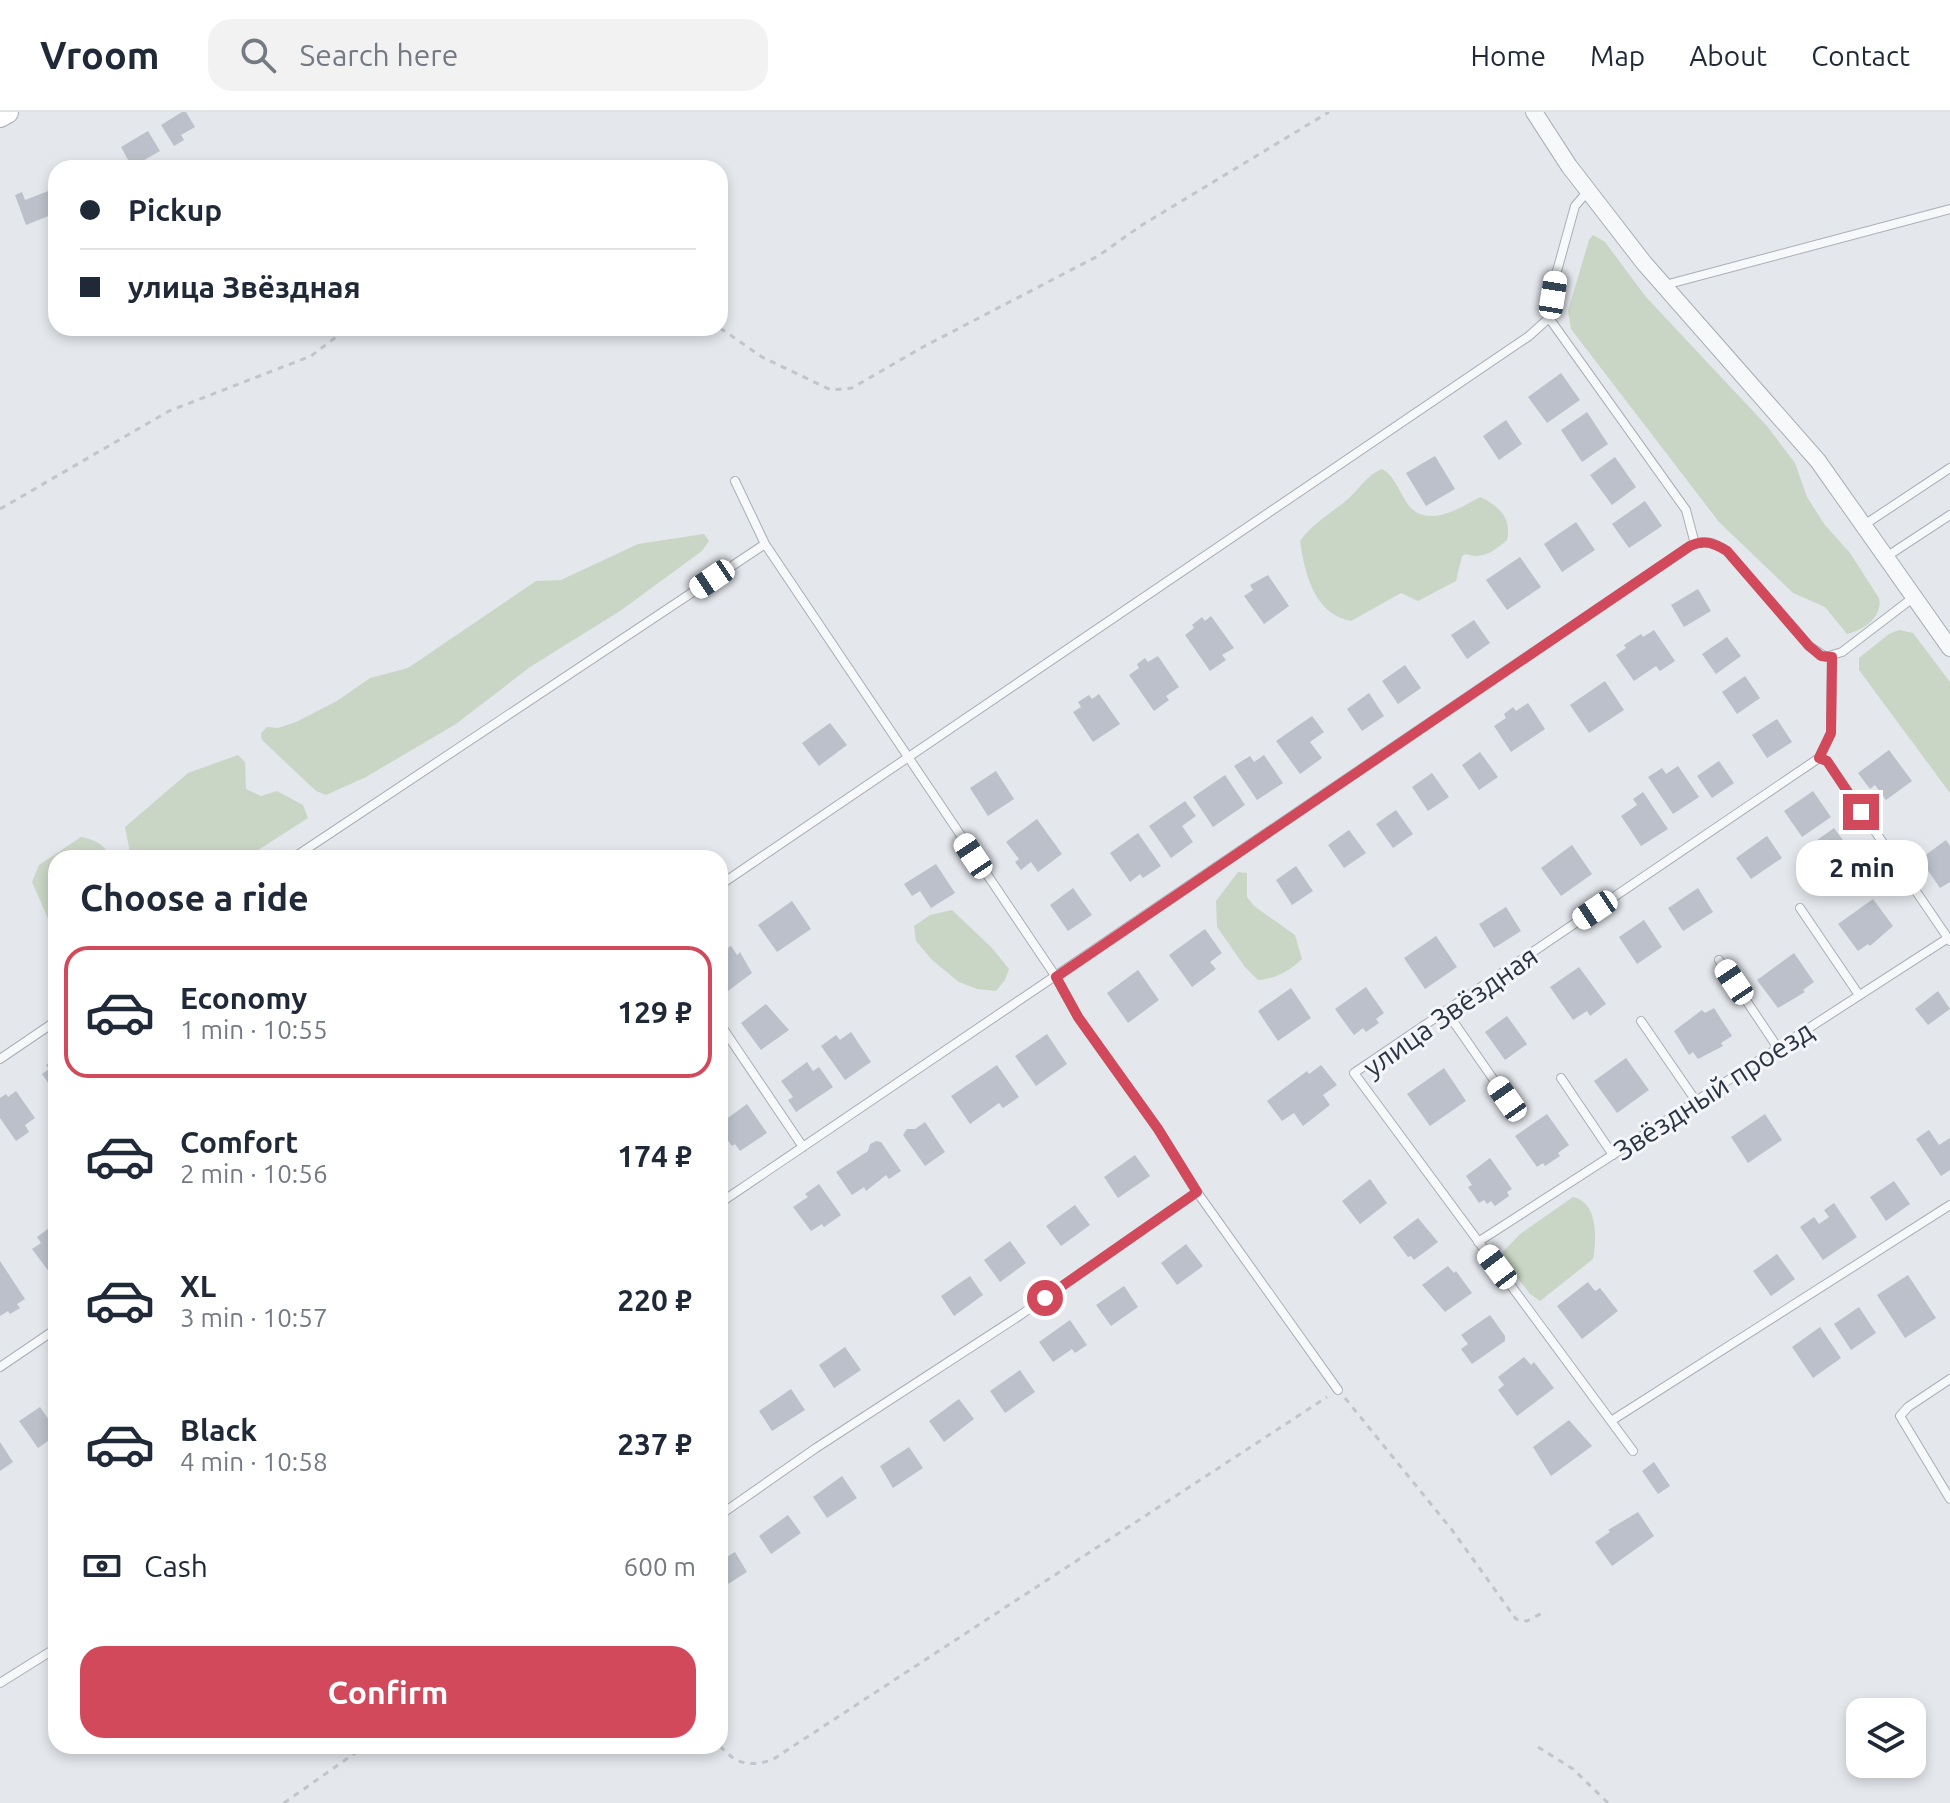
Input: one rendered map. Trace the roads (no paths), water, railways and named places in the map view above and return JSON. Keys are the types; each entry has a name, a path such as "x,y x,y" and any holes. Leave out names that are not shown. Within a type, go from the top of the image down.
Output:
{"main road":[{"path":"0,116 7,112"}],"street":[{"path":"1534,112 1588,191 1663,285 1818,461 1950,648"}],"lane":[{"path":"728,880 1529,336 1549,318 1557,271 1575,206 1588,191"},
{"path":"1663,285 1950,209"},
{"path":"1549,318 1686,510 1695,544"},
{"path":"1864,525 1950,468"},
{"path":"735,481 765,544 1056,977 1078,1017 1158,1129 1197,1192 1338,1390"},
{"path":"1886,557 1950,515"},
{"path":"728,1198 1695,544 1714,543 1727,551 1821,656 1832,657 1914,597"},
{"path":"305,850 765,544"},
{"path":"1832,657 1831,733 1819,758 1827,761 1949,940"},
{"name":"улица Звёздная","path":"1633,1451 1354,1073 1819,758"},
{"path":"1800,908 1859,995"},
{"name":"Звёздный проезд","path":"1478,1242 1949,940"},
{"path":"1719,960 1778,1048"},
{"path":"1446,1011 1507,1099"},
{"path":"1641,1021 1696,1101"},
{"path":"0,1059 48,1026"},
{"path":"728,1036 803,1147"},
{"path":"1561,1078 1613,1155"},
{"path":"728,1509 816,1448 1019,1316 1197,1192"},
{"path":"1611,1421 1950,1205"},
{"path":"0,1367 48,1334"},
{"path":"1950,1379 1908,1407 1900,1416 1950,1499"},
{"path":"0,1683 48,1653"}]}
